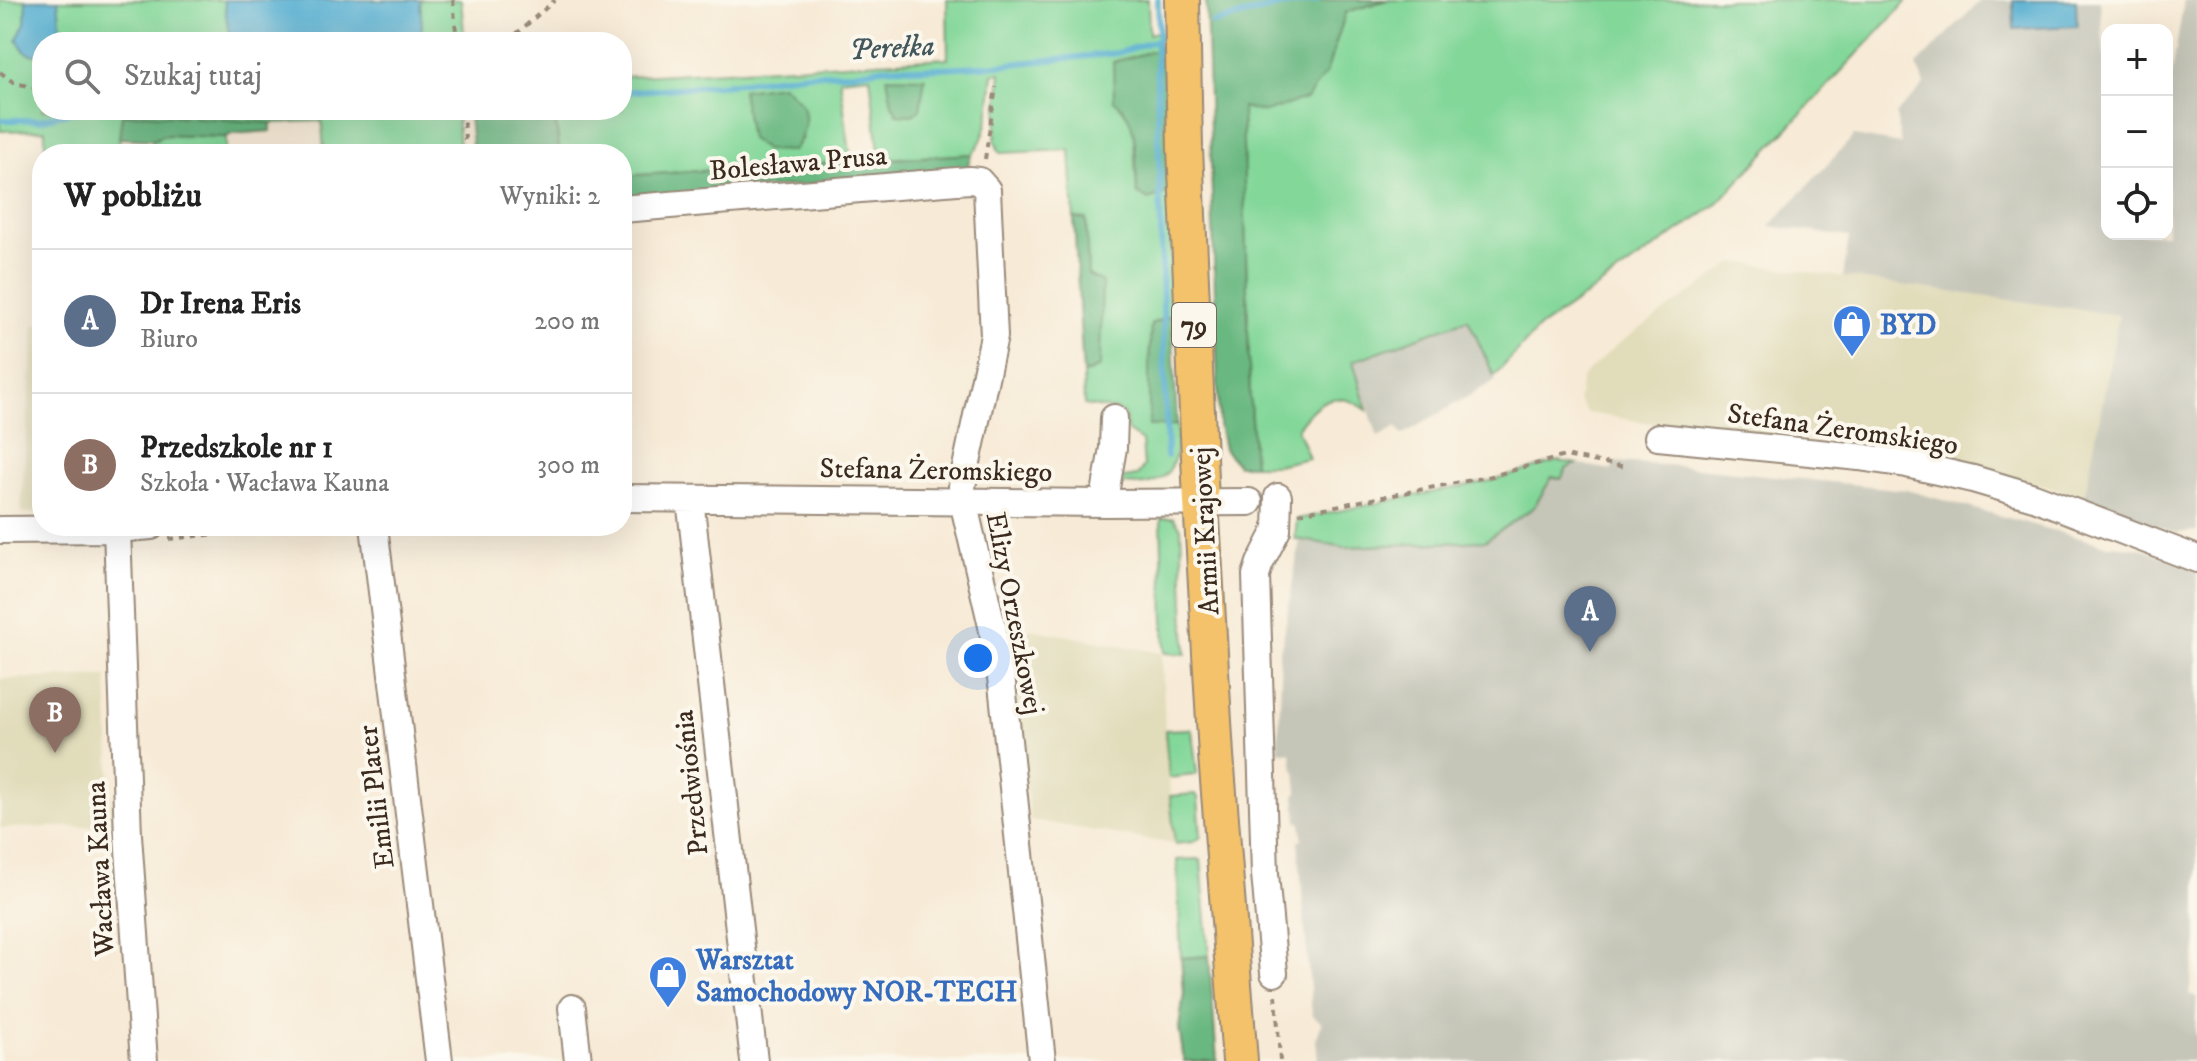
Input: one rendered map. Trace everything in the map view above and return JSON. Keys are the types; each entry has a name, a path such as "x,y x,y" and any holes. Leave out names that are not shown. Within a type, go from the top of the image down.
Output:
{"main road":[{"name":"Armii Krajowej","path":"1182,0 1185,148 1201,501 1216,755 1240,1061"}],"street":[{"name":"Bolesława Prusa","path":"632,208 979,181"},
{"name":"Elizy Orzeszkowej","path":"979,181 987,190 994,336 962,486 963,501 1002,684 1042,1061"},
{"path":"1107,503 1114,418"},
{"name":"Stefana Żeromskiego","path":"1658,437 1907,464 2034,497 2197,559"},
{"name":"Stefana Żeromskiego","path":"632,498 1249,502"},
{"name":"Przedwiośnia","path":"690,499 754,1061"},
{"path":"1274,973 1265,874 1256,575 1275,536 1278,507"},
{"path":"0,530 32,530"},
{"name":"Wacława Kauna","path":"117,536 128,835 144,1061"},
{"name":"Emilii Plater","path":"375,536 439,1061"},
{"path":"572,1008 578,1061"}],"path":[{"path":"453,0 456,32"},
{"path":"518,32 555,0"},
{"path":"0,72 13,82 32,87"},
{"path":"979,181 993,118 996,87"},
{"path":"463,120 465,144"},
{"path":"1278,507 1492,476 1565,456 1626,467"},
{"path":"1274,973 1280,1061"}],"shaded area":[{"path":"1981,0 2100,0 2101,240 2173,240 2173,67 2184,0 2197,0 2197,531 2177,533 2083,505 2119,315 1843,277 1849,237 1770,226 1854,136 1901,144 1896,114 1924,85 1917,65"},
{"path":"1735,262 2120,315 2085,497 1983,468 1889,447 1657,424 1587,413 1578,400 1583,376 1618,344"},
{"path":"1468,319 1496,380 1402,435 1397,427 1378,437 1353,362"},
{"path":"32,354 32,513 21,513"},
{"path":"1614,462 1906,490 2102,544 2139,548 2197,570 2197,942 2189,994 2197,997 2197,1061 1318,1061 1316,1039 1322,1023 1312,1015 1298,841 1302,840 1302,834 1301,823 1297,821 1296,772 1291,753 1278,751 1279,653 1300,539 1346,547 1534,507 1552,477 1570,466 1577,464 1612,470"},
{"path":"1008,625 1162,653 1165,736 1175,844 1030,820"},
{"path":"107,676 112,826 0,828 0,679"}],"green space":[{"path":"0,0 461,0 464,32 32,32 32,120 121,120 119,144 45,144 45,130 0,131"},
{"path":"947,0 1148,0 1149,34 1157,32 1160,49 1113,62 1119,104 1133,124 1137,193 1149,200 1170,192 1172,315 1151,324 1149,367 1149,426 1177,425 1176,454 1166,474 1147,484 1118,483 1119,479 1137,476 1144,466 1142,441 1128,432 1124,415 1116,410 1084,405 1083,374 1100,367 1088,275 1086,220 1074,218 1070,150 1000,153 995,141 1001,73 993,74 986,127 972,154 880,159 870,76 840,79 851,161 632,175 632,144 559,144 555,120 632,120 632,76 948,58","holes":["782,85 805,121 802,138 793,151 742,90"]},
{"path":"1206,0 1387,0 1346,12 1326,73 1306,99 1265,112 1242,107 1254,465 1238,465 1224,449 1219,425"},
{"path":"1387,0 1908,0 1716,205 1539,328 1494,376 1468,319 1353,361 1367,410 1346,399 1328,400 1312,410 1297,429 1309,458 1276,465 1254,465 1242,107 1265,112 1326,73 1346,12"},
{"path":"1160,49 1170,192 1149,200 1137,193 1133,130 1123,108 1114,101 1113,62"},
{"path":"887,77 925,78 920,109 913,115 897,114"},
{"path":"782,85 802,105 804,129 793,151 766,150 750,139 742,90"},
{"path":"121,120 271,123 271,131 226,137 164,135 153,140 119,138"},
{"path":"229,120 457,120 459,144 323,144 322,121 271,123"},
{"path":"469,120 555,120 559,144 472,144"},
{"path":"164,135 226,137 226,144 153,144 153,140"},
{"path":"972,154 965,172 632,199 632,175"},
{"path":"1074,218 1086,219 1088,275 1102,282 1100,367 1083,374"},
{"path":"1172,315 1177,425 1149,426 1151,324"},
{"path":"1558,461 1577,464 1567,468 1561,479 1552,477 1534,507 1485,541 1346,547 1295,539 1297,519 1495,480"},
{"path":"1161,518 1173,518 1181,528 1186,654 1165,653"},
{"path":"1165,730 1192,731 1197,773 1169,778"},
{"path":"1196,794 1201,837 1193,842 1175,844 1170,796"},
{"path":"1177,860 1201,860 1209,956 1181,958"},
{"path":"1209,956 1217,1061 1184,1061 1179,1028 1184,993 1181,958"}],"water":[{"path":"26,0 58,0 61,32 32,32 32,55 21,47 17,39 25,23"},
{"path":"224,0 420,0 421,32 229,32"},
{"path":"2013,0 2076,0 2077,26 2014,29"}],"waterway":[{"path":"1158,0 1159,39"},
{"name":"Perełka","path":"1213,23 1317,0"},
{"name":"Perełka","path":"632,91 807,74 854,73 881,68 1000,65 1118,53 1163,38"},
{"path":"1156,41 1167,456"},
{"name":"Perełka","path":"0,120 32,120"},
{"name":"Perełka","path":"32,120 39,120"}],"place":[{"name":"BYD","path":"1852,358"},
{"name":"Dr Irena Eris","path":"1590,652"},
{"name":"Przedszkole nr 1","path":"55,753"},
{"name":"Warsztat Samochodowy NOR-TECH","path":"668,1009"}]}
